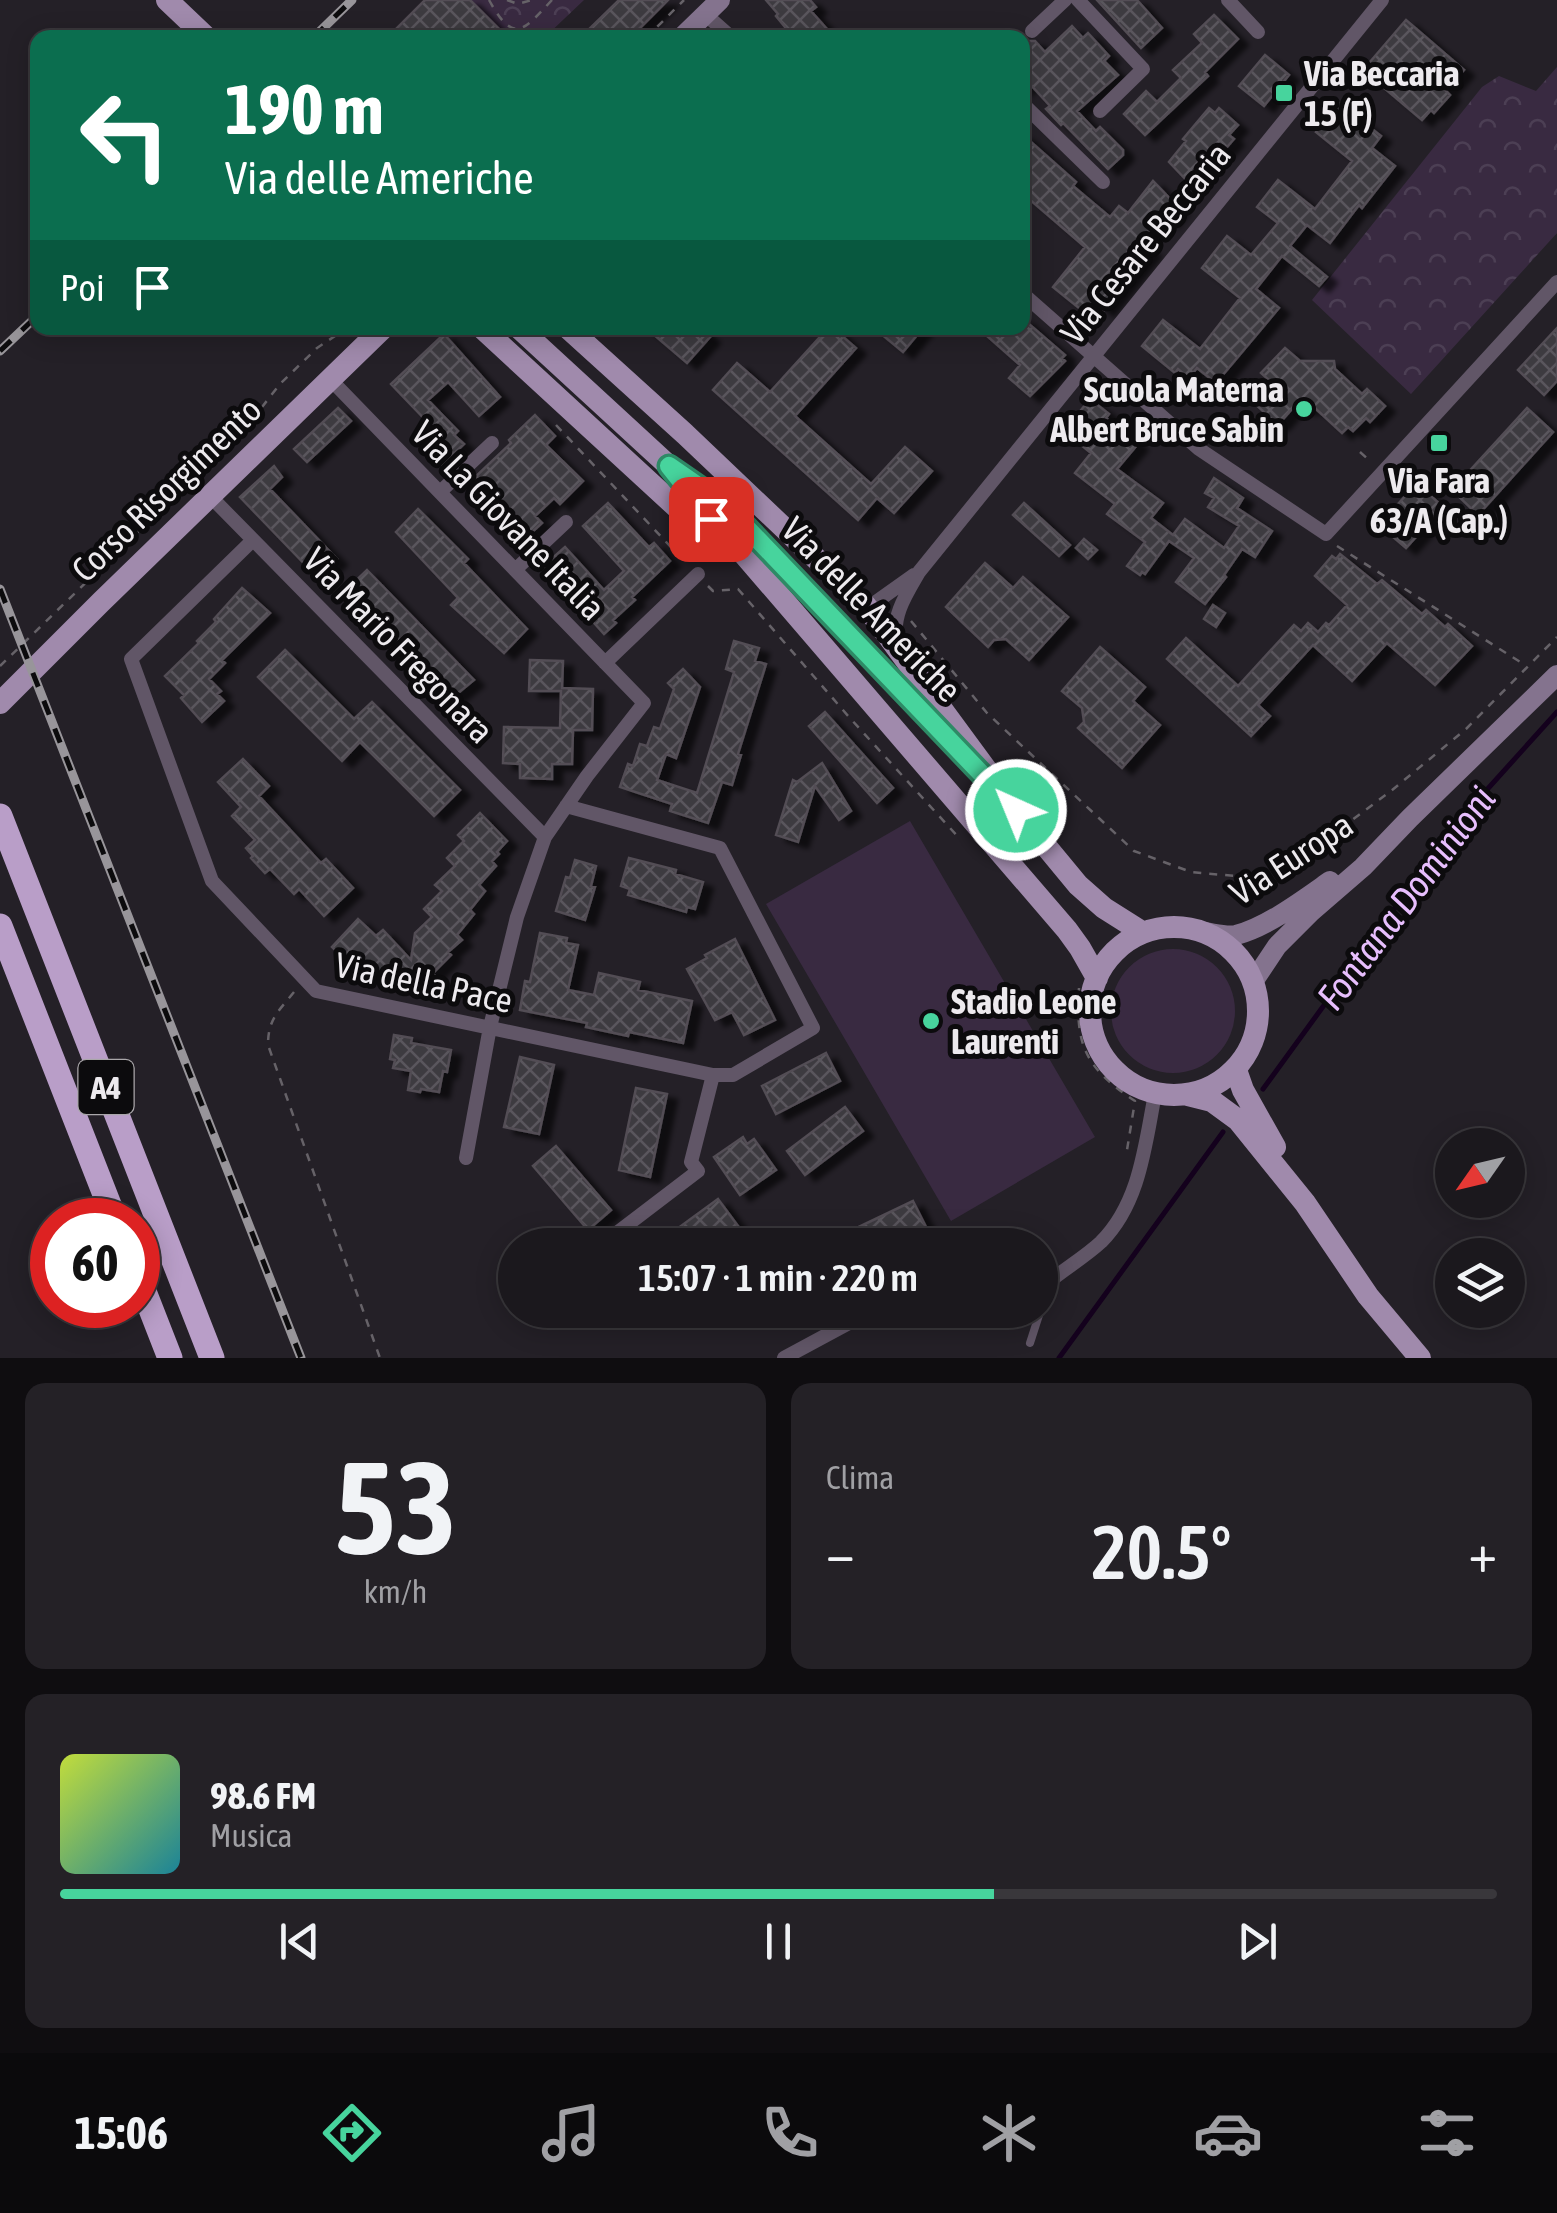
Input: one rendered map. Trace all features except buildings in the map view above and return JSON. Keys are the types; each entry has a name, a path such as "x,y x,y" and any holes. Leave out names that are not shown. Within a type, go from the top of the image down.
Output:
{"highway":[{"name":"A4","path":"0,816 212,1358"},
{"name":"A4","path":"0,926 106,1198"},
{"path":"158,1328 170,1358"}],"main road":[{"path":"167,0 198,30"},
{"path":"689,30 713,7"},
{"name":"Corso Risorgimento","path":"0,703 376,335"},
{"path":"490,335 808,629"},
{"name":"Via delle Americhe","path":"528,335 669,466 724,504 1016,810"},
{"path":"576,335 866,606 1016,810 1078,885 1104,908 1142,932"},
{"name":"Via delle Americhe","path":"669,466 1066,930 1080,948 1088,980"},
{"path":"799,582 837,607 848,610 866,606"},
{"name":"Via Europa","path":"1253,982 1277,946 1364,867 1557,675"},
{"name":"Via Europa","path":"1203,932 1232,936 1260,925 1304,900 1410,818"},
{"path":"1188,1095 1222,1082 1247,1056 1255,1038 1258,1000 1245,965 1234,951 1203,932 1166,927 1142,932 1115,950 1088,980 1091,1030 1100,1052 1114,1071 1133,1086 1155,1094 1188,1095 1212,1101 1238,1120 1306,1203"},
{"path":"1236,1070 1252,1108 1306,1203 1368,1296 1420,1358"}],"street":[{"path":"1032,31 1065,0"},
{"path":"1078,0 1144,69 1100,111"},
{"path":"1228,0 1258,32"},
{"name":"Via Cesare Beccaria","path":"899,651 894,630 918,572 1382,0"},
{"path":"713,7 727,30"},
{"path":"1030,111 1104,182"},
{"path":"1030,301 1198,449 1326,534 1557,282"},
{"name":"Via La Giovane Italia","path":"330,379 644,703 566,806"},
{"path":"440,492 492,443"},
{"name":"Via Mario Fregonara","path":"210,496 545,837"},
{"path":"516,570 566,522"},
{"name":"Via della Pace","path":"253,540 131,659 212,881 316,991 713,1076"},
{"name":"Via Cesare Beccaria","path":"866,606 918,572"},
{"path":"605,663 701,578"},
{"path":"466,1158 490,1027 517,917 545,837 566,806 720,848 813,1028 732,1074 713,1076 691,1162 698,1172 624,1228"},
{"path":"1058,1272 1102,1240 1127,1205 1141,1171 1155,1094"},
{"path":"784,1358 840,1328"}],"lane":[{"path":"1030,1344 1034,1328"}],"path":[{"path":"489,0 510,28 528,26 552,0"},
{"path":"508,0 518,4 532,0"},
{"path":"654,30 684,0"},
{"name":"Corso Risorgimento","path":"0,666 232,440 280,384 336,335"},
{"path":"546,414 685,562"},
{"path":"1360,452 1370,461"},
{"path":"1326,534 1337,546 1527,666"},
{"path":"701,578 713,592 738,589 960,838"},
{"path":"907,617 987,713 1134,851 1190,872 1246,877 1287,863 1391,791 1466,729 1557,637"},
{"path":"304,979 272,1018 268,1045 380,1358"},
{"path":"1088,980 1077,1021 1087,1055 1108,1082 1136,1102 1126,1156 1129,1161"}],"green space":[{"path":"470,0 584,0 552,30 500,30"},
{"path":"1557,67 1557,233 1411,394 1312,300 1482,87 1499,76 1536,91"},
{"name":"Stadio Leone Laurenti","path":"910,821 1095,1137 951,1221 766,904"},
{"path":"1173,949 1197,954 1217,967 1230,987 1235,1011 1230,1035 1217,1055 1197,1068 1173,1073 1149,1068 1129,1055 1116,1035 1111,1011 1116,987 1129,967 1149,954"}],"waterway":[{"name":"Fontana Dominioni","path":"1263,1089 1456,824 1557,712"},
{"name":"Fontana Dominioni","path":"1059,1358 1223,1132"}],"railway":[{"path":"321,30 352,0"},
{"path":"0,351 30,323"},
{"path":"0,589 301,1358"}],"place":[{"name":"Via Beccaria 15 (F)","path":"1284,93"},
{"name":"Scuola Materna Albert Bruce Sabin","path":"1304,409"},
{"name":"Via Fara 63/A (Cap.)","path":"1439,443"},
{"name":"Stadio Leone Laurenti","path":"931,1021"}],"route":[{"path":"711,519 669,466 724,504 1016,810"}]}
